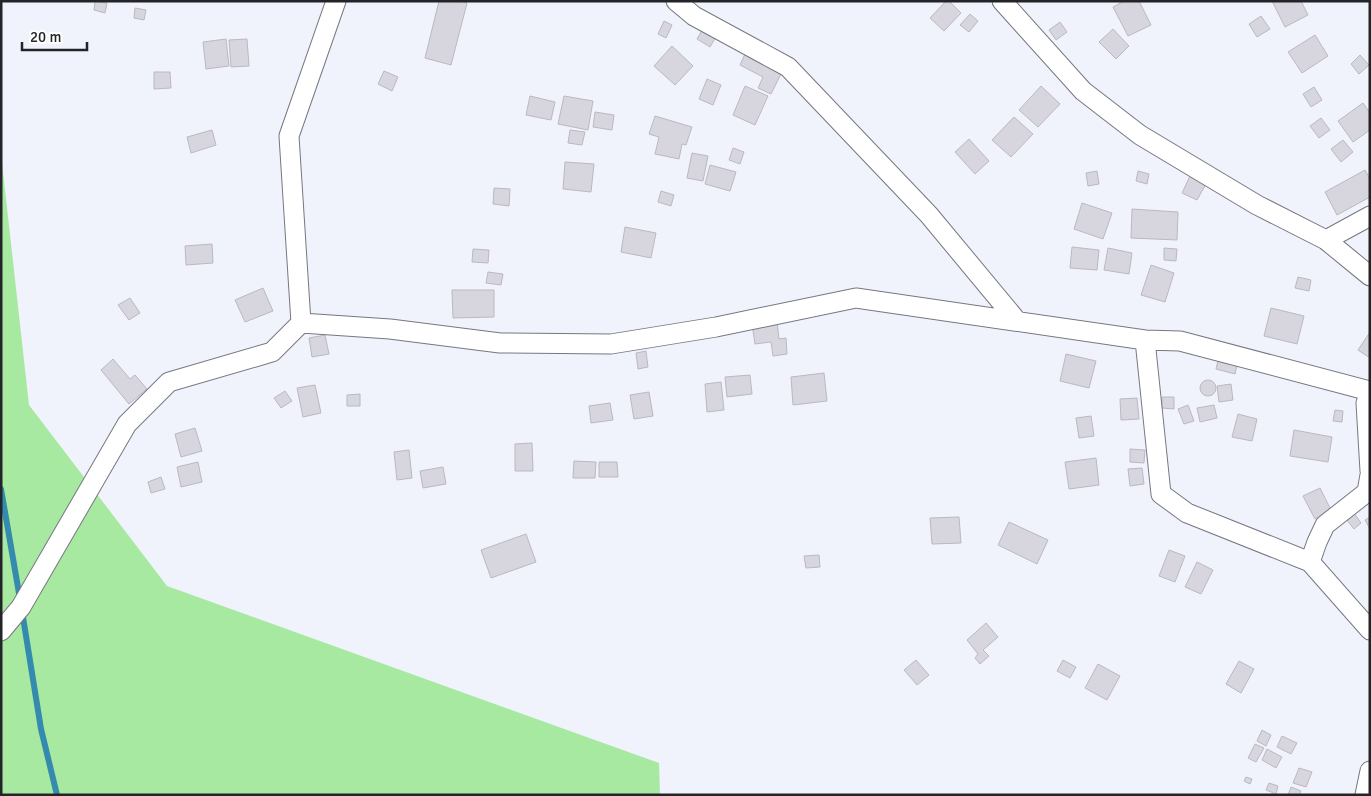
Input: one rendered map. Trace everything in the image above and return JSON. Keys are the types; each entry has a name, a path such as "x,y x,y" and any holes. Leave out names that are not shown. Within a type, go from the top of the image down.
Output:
{"street":[{"path":"1,631 21,607 127,424 169,382 272,352 301,323 289,136 336,1"},
{"path":"676,1 694,16 788,68 929,215 1017,321"},
{"path":"1002,1 1083,91 1140,135 1257,205 1326,240 1370,276"},
{"path":"1326,240 1370,216"},
{"path":"301,323 390,329 500,343 612,344 716,327 856,298 1145,340 1180,340 1370,391 1366,403 1370,471"},
{"path":"1145,340 1161,494 1187,513 1310,562 1370,630"},
{"path":"1310,562 1325,525 1367,492 1370,475"},
{"path":"1365,795 1370,771"}],"green space":[{"path":"1,154 29,405 167,586 659,763 660,795 1,795"}],"building":[{"path":"95,1 107,3 105,13 94,10"},
{"path":"439,1 467,3 451,65 425,58"},
{"path":"946,1 949,1 961,13 944,31 930,18"},
{"path":"1124,1 1139,1 1151,25 1128,36 1113,7"},
{"path":"1272,1 1301,1 1308,15 1285,27"},
{"path":"135,8 146,10 144,20 134,18"},
{"path":"970,14 978,21 969,32 960,25"},
{"path":"1261,16 1270,29 1257,37 1249,24"},
{"path":"664,21 672,25 666,38 658,34"},
{"path":"1060,22 1067,32 1056,40 1049,30"},
{"path":"704,27 717,35 710,47 697,39"},
{"path":"1113,29 1129,46 1116,59 1099,42"},
{"path":"1315,35 1328,56 1302,73 1288,52"},
{"path":"226,39 229,66 206,69 203,42"},
{"path":"247,39 249,66 231,67 229,40"},
{"path":"672,46 693,66 675,85 654,66"},
{"path":"745,54 782,72 771,94 758,88 763,77 740,65"},
{"path":"1360,55 1369,65 1359,74 1351,64"},
{"path":"384,71 398,77 392,91 378,84"},
{"path":"154,72 170,72 171,88 154,89"},
{"path":"707,79 721,85 713,105 699,99"},
{"path":"745,86 768,96 755,125 733,115"},
{"path":"1041,86 1060,104 1038,127 1019,110"},
{"path":"1314,87 1322,100 1311,107 1303,94"},
{"path":"530,96 555,102 551,120 526,115"},
{"path":"564,96 593,101 588,130 558,124"},
{"path":"1363,103 1370,113 1370,130 1353,142 1338,121"},
{"path":"595,112 614,115 612,130 593,127"},
{"path":"655,116 692,127 686,145 682,144 679,159 655,154 659,137 649,134"},
{"path":"1014,117 1033,134 1011,157 992,140"},
{"path":"1321,118 1330,130 1319,138 1310,126"},
{"path":"212,130 216,145 191,153 187,137"},
{"path":"570,130 585,132 582,145 568,143"},
{"path":"969,139 989,161 975,174 955,152"},
{"path":"1343,140 1353,152 1341,162 1331,149"},
{"path":"733,148 744,152 740,164 729,160"},
{"path":"692,153 708,156 703,181 687,178"},
{"path":"565,162 594,164 591,192 563,189"},
{"path":"710,165 736,172 730,191 705,184"},
{"path":"1365,170 1370,179 1370,197 1337,215 1325,192"},
{"path":"1097,171 1099,184 1088,186 1086,173"},
{"path":"1138,171 1149,174 1147,184 1136,181"},
{"path":"1190,176 1206,184 1197,200 1182,193"},
{"path":"494,188 510,189 509,206 493,204"},
{"path":"661,191 674,195 671,206 658,202"},
{"path":"1082,203 1112,213 1103,239 1074,229"},
{"path":"1132,209 1178,212 1177,240 1131,238"},
{"path":"625,227 656,233 651,258 621,252"},
{"path":"212,244 213,263 186,265 185,246"},
{"path":"1072,247 1099,250 1097,270 1070,268"},
{"path":"1108,248 1132,253 1129,274 1104,270"},
{"path":"1164,248 1177,249 1176,261 1164,260"},
{"path":"473,249 489,250 488,263 472,262"},
{"path":"1151,265 1174,273 1165,302 1141,295"},
{"path":"488,272 503,274 501,285 486,283"},
{"path":"1298,277 1311,280 1309,291 1295,288"},
{"path":"263,288 273,311 245,322 235,300"},
{"path":"452,290 494,290 494,317 453,318"},
{"path":"130,298 140,313 129,320 118,305"},
{"path":"1271,308 1304,316 1297,344 1264,336"},
{"path":"777,321 779,339 786,338 787,354 773,356 771,342 755,344 752,324"},
{"path":"1370,332 1370,358 1358,350"},
{"path":"325,335 329,354 312,357 309,338"},
{"path":"646,351 648,367 638,369 636,353"},
{"path":"1066,354 1096,361 1089,388 1060,381"},
{"path":"1219,356 1238,361 1235,374 1216,369"},
{"path":"113,359 130,379 135,375 147,389 129,404 101,370"},
{"path":"824,373 827,401 793,405 791,377"},
{"path":"750,375 752,394 727,397 725,377"},
{"path":"1208,380 1214,382 1216,388 1214,394 1208,396 1202,394 1200,388 1202,382"},
{"path":"721,382 724,410 707,412 705,384"},
{"path":"1231,384 1233,400 1219,402 1217,386"},
{"path":"315,385 321,413 303,417 297,388"},
{"path":"285,391 292,401 281,408 274,398"},
{"path":"649,392 653,416 634,419 630,395"},
{"path":"360,394 360,406 347,406 347,395"},
{"path":"1162,397 1174,397 1174,409 1162,408"},
{"path":"1137,398 1139,419 1121,420 1120,399"},
{"path":"610,403 613,420 591,423 589,406"},
{"path":"1188,405 1194,421 1184,424 1178,409"},
{"path":"1214,405 1217,418 1200,422 1197,408"},
{"path":"1335,410 1343,411 1342,422 1333,421"},
{"path":"1238,414 1257,419 1252,441 1232,437"},
{"path":"1091,416 1094,436 1079,438 1076,418"},
{"path":"195,428 202,451 181,457 175,434"},
{"path":"1294,430 1332,437 1328,462 1290,456"},
{"path":"532,443 533,471 515,471 515,444"},
{"path":"1130,449 1145,450 1144,463 1130,462"},
{"path":"409,450 412,478 397,480 394,452"},
{"path":"1096,458 1099,485 1069,489 1065,462"},
{"path":"574,461 596,462 595,478 573,478"},
{"path":"198,462 202,482 181,487 177,467"},
{"path":"599,462 617,462 618,477 599,477"},
{"path":"443,467 446,484 423,488 420,471"},
{"path":"1142,468 1144,484 1130,486 1128,469"},
{"path":"161,477 165,489 151,493 148,482"},
{"path":"1320,488 1331,510 1315,519 1303,496"},
{"path":"1354,513 1361,523 1354,529 1346,519"},
{"path":"959,517 961,543 932,544 930,518"},
{"path":"1370,517 1370,529 1365,520"},
{"path":"1009,522 1048,540 1037,564 998,545"},
{"path":"526,534 536,562 491,578 481,550"},
{"path":"1169,550 1185,556 1175,582 1159,576"},
{"path":"819,555 820,567 806,568 804,556"},
{"path":"1197,562 1213,570 1201,594 1185,587"},
{"path":"986,623 998,637 983,650 989,656 980,664 975,658 978,654 967,640"},
{"path":"916,660 929,675 917,685 904,670"},
{"path":"1063,660 1076,667 1070,678 1057,671"},
{"path":"1239,661 1254,669 1241,693 1226,684"},
{"path":"1098,664 1120,676 1107,700 1085,688"},
{"path":"1262,730 1271,735 1266,746 1257,741"},
{"path":"1282,736 1297,743 1291,754 1277,747"},
{"path":"1255,744 1264,748 1256,762 1248,758"},
{"path":"1267,749 1282,757 1276,768 1262,760"},
{"path":"1299,768 1312,772 1306,787 1293,783"},
{"path":"1246,777 1252,779 1250,784 1244,781"},
{"path":"1269,783 1278,786 1276,794 1266,790"},
{"path":"1291,787 1301,791 1299,795 1288,795"}],"waterway":[{"path":"1,489 20,599"},
{"path":"22,611 41,729 57,795"}]}
